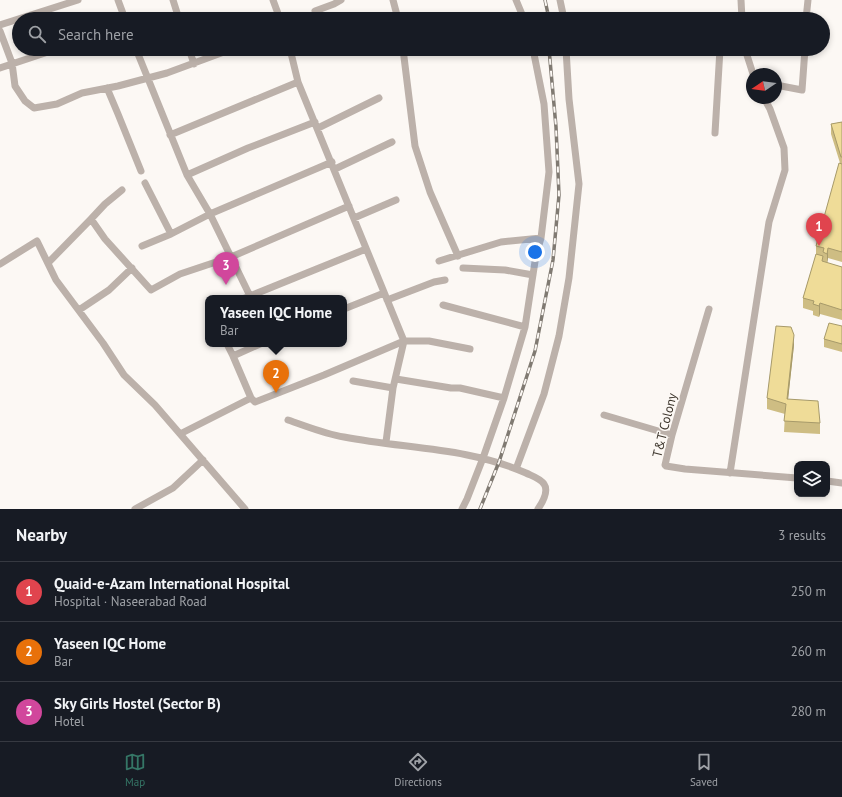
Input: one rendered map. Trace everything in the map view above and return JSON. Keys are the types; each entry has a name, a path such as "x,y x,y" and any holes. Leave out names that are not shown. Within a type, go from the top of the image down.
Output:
{"street":[{"path":"41,12 78,0"},
{"path":"118,0 122,12"},
{"path":"172,0 176,12"},
{"path":"273,0 277,12"},
{"path":"316,11 341,0"},
{"path":"394,0 397,12"},
{"path":"516,0 521,12"},
{"path":"560,0 563,12"},
{"path":"741,0 742,12"},
{"path":"807,12 808,0"},
{"path":"0,25 12,21"},
{"path":"0,31 12,63 14,86 25,101 34,108 57,104 82,93 147,78 194,64 214,56"},
{"path":"0,68 34,56"},
{"path":"139,56 187,175 210,214 246,295"},
{"path":"191,56 194,64"},
{"path":"292,56 298,82 404,341 393,388 386,442"},
{"path":"404,56 415,146 430,192 458,256"},
{"path":"462,509 483,458 504,398 525,327 536,254 541,238 549,172 544,104 534,56"},
{"path":"516,469 544,394 559,336 570,278 579,184 569,99 566,56"},
{"path":"715,133 720,56"},
{"path":"747,56 751,68"},
{"path":"782,86 802,90 804,56"},
{"path":"170,135 298,82"},
{"path":"106,88 141,171"},
{"path":"187,175 248,148 316,125 379,98"},
{"path":"730,473 768,230 772,211 785,170 784,148 767,104"},
{"path":"142,246 171,234 210,214 392,142"},
{"path":"145,183 171,234"},
{"path":"48,263 105,204 122,190"},
{"path":"354,218 396,200"},
{"path":"91,219 105,239 151,290 180,274 230,257 349,206"},
{"path":"439,261 502,242 541,238"},
{"path":"0,264 37,242 56,280 103,343 124,375 155,405 245,509"},
{"path":"252,295 366,249"},
{"path":"79,310 109,290 132,268"},
{"path":"463,268 505,270 533,274"},
{"path":"387,300 434,282 445,280"},
{"path":"347,308 384,293"},
{"path":"443,305 525,327"},
{"name":"T&T Colony","path":"709,309 672,435 665,463 666,466 685,469 794,478"},
{"path":"228,347 251,398 255,402 404,341 429,341 470,349"},
{"path":"233,356 253,347"},
{"path":"396,379 460,388 504,398"},
{"path":"353,381 393,388"},
{"path":"180,434 251,398"},
{"path":"604,415 672,435"},
{"path":"288,420 343,437 416,446 483,458 516,469 539,479 545,485 546,491 538,509"},
{"path":"135,509 173,488 203,460"},
{"path":"830,481 842,483"}],"building":[{"path":"842,122 842,157 841,157 831,124"},
{"path":"839,163 842,164 842,252 828,248 827,254 823,252 824,248 816,246"},
{"path":"816,254 823,256 822,261 842,267 842,310 820,303 819,306 813,304 814,301 803,298"},
{"path":"829,323 842,326 842,344 824,339"},
{"path":"776,326 791,327 794,335 787,399 818,401 820,423 784,421 786,404 767,398"}],"railway":[{"path":"545,0 548,12"},
{"path":"480,509 499,462 535,351 553,260 559,195 556,127 550,56"}],"place":[{"name":"Quaid-e-Azam International Hospital","path":"819,246"},
{"name":"Sky Girls Hostel (Sector B)","path":"226,285"},
{"name":"Yaseen IQC Home","path":"276,393"}]}
